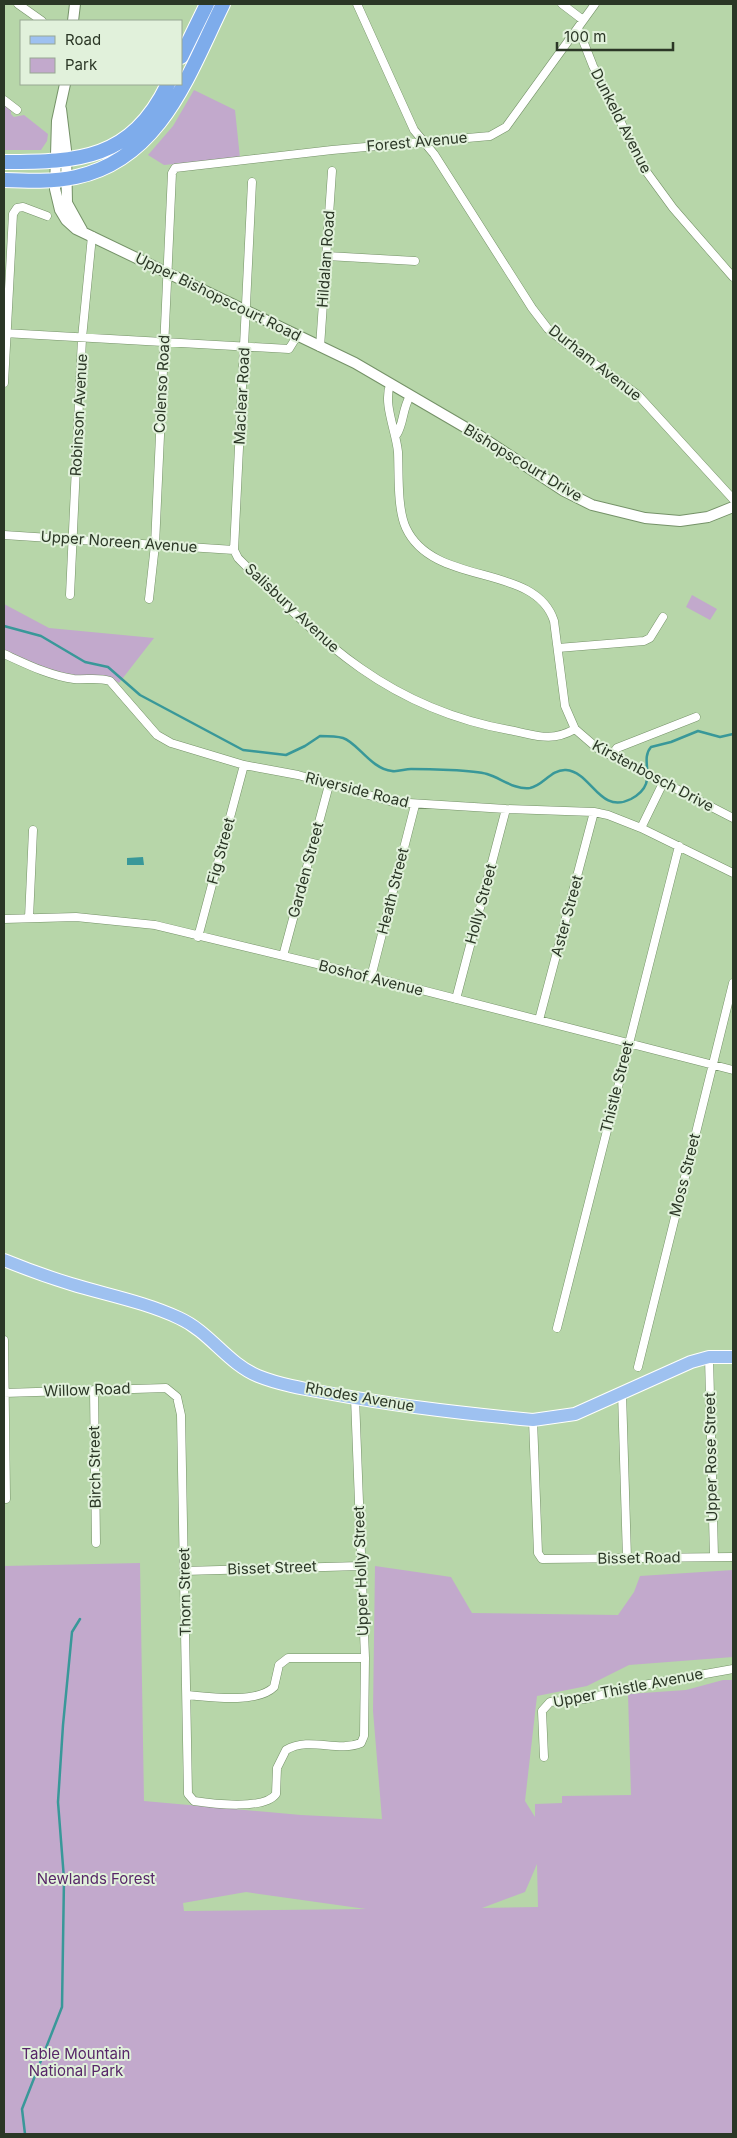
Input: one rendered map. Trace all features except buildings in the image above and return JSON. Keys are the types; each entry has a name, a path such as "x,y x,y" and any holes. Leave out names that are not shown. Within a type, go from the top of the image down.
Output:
{"highway":[{"path":"182,55 207,4"},
{"path":"4,180 61,179 100,170 136,149 152,134 169,111 223,4"},
{"path":"4,162 61,160 100,153 126,138 148,118 167,85"}],"main road":[{"name":"Rhodes Avenue","path":"4,1260 34,1272 73,1285 108,1293 180,1319 208,1336 232,1360 258,1376 302,1388 355,1398 533,1420 575,1414 683,1365 709,1357 733,1357"}],"street":[{"path":"18,4 41,20"},
{"path":"73,20 75,4"},
{"name":"Durham Avenue","path":"357,4 414,130 434,154 532,308 548,329 638,395 733,499"},
{"path":"562,4 583,20"},
{"name":"Forest Avenue","path":"174,168 422,141 490,136 498,133 506,127 595,4"},
{"name":"Dunkeld Avenue","path":"578,28 593,66 643,167 673,208 733,277"},
{"name":"Upper Bishopscourt Road","path":"65,85 56,121 61,160 61,179 56,198 66,220 92,236 355,364"},
{"path":"4,100 17,110"},
{"name":"Colenso Road","path":"149,600 155,545 174,168"},
{"name":"Hildalan Road","path":"320,347 332,171"},
{"name":"Maclear Road","path":"234,550 252,182"},
{"path":"4,383 5,333 13,214 17,208 23,207 46,216"},
{"name":"Robinson Avenue","path":"70,595 82,338 92,236"},
{"path":"326,256 415,261"},
{"path":"5,333 289,349 297,336"},
{"name":"Bishopscourt Drive","path":"355,364 480,436 564,491 592,505 645,518 680,521 708,517 733,507"},
{"name":"Kirstenbosch Drive","path":"390,385 387,393 397,434 402,517 411,537 423,550 440,562 515,586 542,600 550,610 558,648 565,706 575,729 597,748 611,756 733,818"},
{"name":"Kirstenbosch Drive","path":"397,434 400,428 403,407 410,396"},
{"name":"Upper Noreen Avenue","path":"4,535 234,550"},
{"name":"Salisbury Avenue","path":"234,550 238,558 319,637 374,678 415,700 454,718 546,737 562,737 575,729"},
{"path":"558,648 644,641 650,638 663,616"},
{"name":"Riverside Road","path":"4,654 37,669 60,676 75,679 101,678 110,681 162,740 244,764 298,775 393,802 506,810 594,812 615,817 641,828 733,873"},
{"path":"611,756 617,748 696,717"},
{"name":"Fig Street","path":"198,937 244,764"},
{"path":"641,828 660,781"},
{"name":"Garden Street","path":"283,956 329,785"},
{"name":"Heath Street","path":"371,977 415,805"},
{"name":"Holly Street","path":"456,1000 506,810"},
{"name":"Aster Street","path":"539,1020 594,812"},
{"path":"29,918 33,830"},
{"name":"Thistle Street","path":"558,1328 679,846"},
{"name":"Boshof Avenue","path":"4,919 76,917 148,924 371,977 733,1070"},
{"name":"Moss Street","path":"638,1367 733,983"},
{"path":"4,1340 6,1499"},
{"name":"Upper Rose Street","path":"709,1357 714,1557"},
{"name":"Willow Road","path":"5,1393 170,1389"},
{"name":"Thorn Street","path":"170,1389 178,1397 181,1415 188,1794 190,1799"},
{"name":"Birch Street","path":"94,1390 96,1543"},
{"path":"622,1393 627,1558"},
{"name":"Upper Holly Street","path":"190,1799 199,1802 256,1804 268,1801 276,1794 277,1768 286,1750 313,1743 344,1746 361,1743 365,1727 365,1658 355,1398"},
{"name":"Bisset Road","path":"533,1420 538,1553 544,1560 733,1557"},
{"name":"Bisset Street","path":"184,1571 360,1566"},
{"path":"187,1695 225,1698 266,1693 274,1687 279,1666 288,1658 365,1658"},
{"name":"Upper Thistle Avenue","path":"544,1756 542,1711 550,1702 586,1699 638,1686 733,1669"}],"green space":[{"path":"194,90 235,110 240,158 164,165 148,155 173,126"},
{"path":"4,103 11,109 11,114 14,117 24,115 48,134 47,141 41,150 4,150"},
{"path":"692,595 717,609 710,620 686,607"},
{"path":"4,604 49,628 154,638 119,683 102,676 64,675 37,666 4,650"},
{"path":"140,1563 144,1801 301,1815 382,1819 373,1711 375,1566 451,1577 472,1613 618,1615 634,1592 640,1576 733,1570 733,1657 629,1665 587,1686 537,1696 525,1801 535,1817 535,1804 562,1803 562,1796 631,1795 628,1694 686,1690 723,1680 733,1680 733,2134 4,2134 4,1566","holes":["537,1864 538,1907 482,1908 525,1892","246,1892 366,1909 367,1909 184,1911 183,1903"]}],"water":[{"path":"143,857 144,865 127,865 127,858"}],"waterway":[{"path":"4,626 41,636 85,662 108,667 140,695 243,750 286,755 320,736 337,737 348,740 377,766 392,771 427,769 481,773 513,786 530,788 535,787 556,772 566,770 575,772 611,802 620,802 631,799 640,793 645,786 647,759 651,747 671,742 698,731 720,737 733,734"},
{"path":"25,2134 22,2109 62,2007 64,1879 58,1802 72,1632 80,1619"}],"park label":[{"name":"Newlands Forest","path":"96,1879"},
{"name":"Table Mountain National Park","path":"76,2062"}]}
